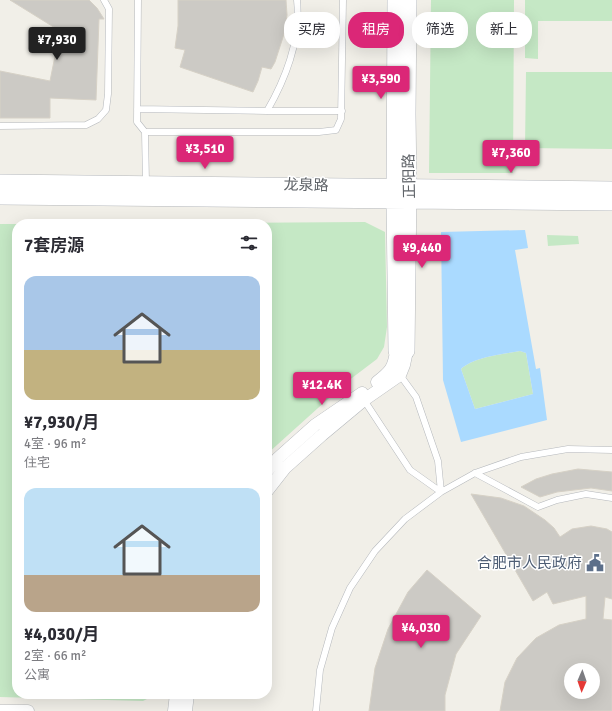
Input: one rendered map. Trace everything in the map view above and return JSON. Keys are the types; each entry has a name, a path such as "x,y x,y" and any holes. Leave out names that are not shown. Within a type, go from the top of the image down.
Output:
{"street":[{"name":"正阳路","path":"395,0 394,193 402,351"},
{"name":"正阳路","path":"402,351 409,194 409,0"},
{"name":"龙泉路","path":"0,182 146,183 612,203"},
{"name":"龙泉路","path":"409,194 612,189"},
{"name":"龙泉路","path":"0,197 146,199 394,193"},
{"path":"272,485 285,468 364,400 400,375 404,365 402,351"},
{"path":"272,465 315,425 358,396 390,371 402,351"},
{"path":"174,711 175,699"},
{"path":"186,711 187,699"},
{"path":"0,711 28,711"}],"lane":[{"path":"0,126 86,126 98,119 106,110 108,94 109,9 104,0"},
{"path":"138,0 136,122 146,132 319,132 336,130 341,120 342,111 343,0"},
{"path":"267,111 278,92 288,66 295,40 298,14 297,0"},
{"path":"137,109 342,111"},
{"path":"146,132 146,199"},
{"path":"400,375 416,397 438,461 441,492"},
{"path":"364,400 410,470 441,492"},
{"path":"316,711 320,670 330,635 350,588 375,551 405,519 441,492 475,473 521,457 568,449 612,450"},
{"path":"475,473 538,507 557,500 586,494 612,498"}],"green space":[{"path":"431,0 514,0 514,12 476,12 476,48 514,48 513,173 429,173 430,48 468,48 468,12 431,12"},
{"path":"525,0 612,0 612,21 538,21 538,59 525,58 525,48 532,48 532,12 525,12"},
{"path":"526,72 612,72 612,149 525,148"},
{"path":"365,222 385,232 387,327 384,347 377,359 348,381 272,449 272,223"},
{"path":"0,224 12,224 12,697 0,697"},
{"path":"547,235 578,236 579,244 548,246"},
{"path":"520,351 526,353 533,394 475,409 461,369 466,365 480,359"},
{"path":"72,699 147,699 143,701"}],"water":[{"path":"525,230 528,248 515,250 536,369 540,368 547,420 461,442 443,380 441,232","holes":["520,351 526,353 533,394 475,409 461,369 466,365 480,359"]}],"building":[{"path":"10,0 89,0 97,8 104,19 99,19 96,100 50,98 50,118 0,118 0,71 50,81 60,31"},
{"path":"178,0 286,0 287,12 284,12 284,34 275,62 271,69 262,67 253,92 180,67 185,50 175,48 178,26"},
{"path":"578,469 612,472 612,491 591,488 557,492 540,497 521,487 536,479"},
{"path":"471,494 501,498 524,506 545,520 554,528 560,537 572,529 591,526 607,529 612,532 612,599 605,597 603,619 612,620 612,711 500,711 505,682 517,658 536,638 559,625 586,619 586,596 553,604 547,592 533,601"},
{"path":"427,570 481,616 456,654 445,695 445,711 369,711 375,668 388,629 408,592"}],"place":[{"name":"合肥市人民政府","path":"595,563"}]}
